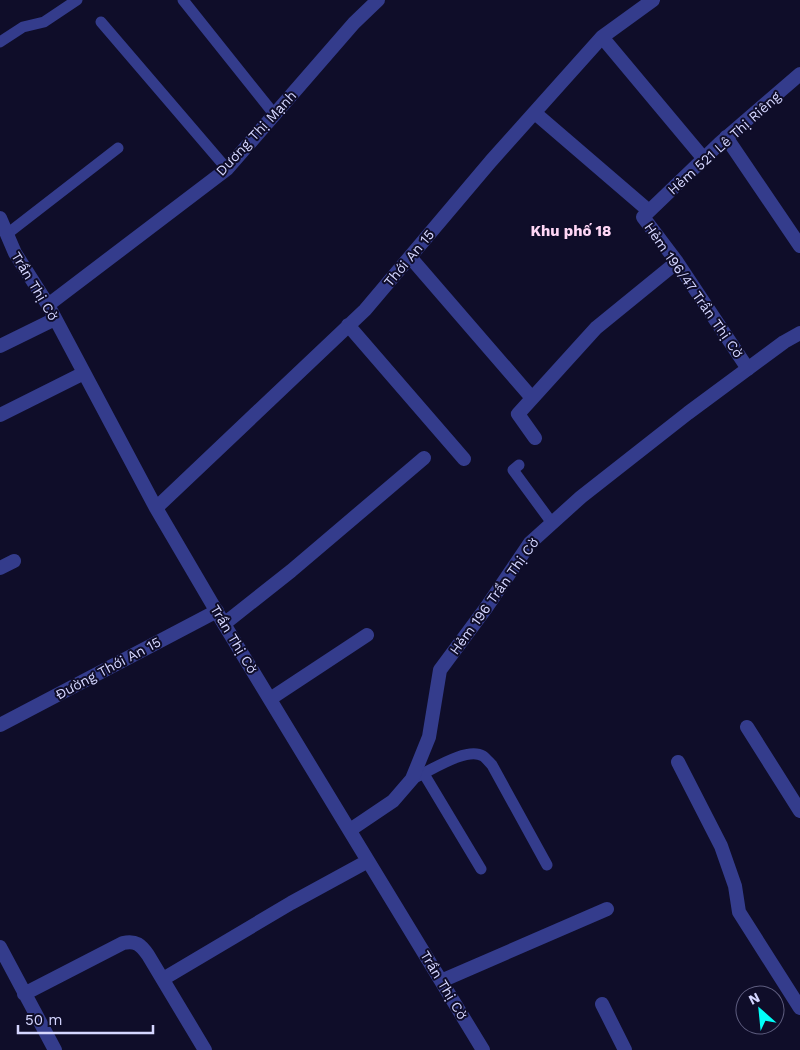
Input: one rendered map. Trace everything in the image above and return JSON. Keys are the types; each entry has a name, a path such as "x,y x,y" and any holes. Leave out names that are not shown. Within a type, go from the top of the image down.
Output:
{"street":[{"name":"Dương Thị Mạnh","path":"48,305 227,169 354,23 378,0"},
{"name":"Thới An 15","path":"156,508 365,310 491,161 602,37 653,0"},
{"path":"602,37 704,158"},
{"name":"Hẻm 521 Lê Thị Riêng","path":"649,212 726,137 800,74"},
{"path":"534,113 649,212"},
{"path":"726,137 800,246"},
{"name":"Hẻm 196/47 Trần Thị Cờ","path":"649,212 643,217 677,262 748,369"},
{"name":"Trần Thị Cờ","path":"0,218 15,253 48,305 156,508 224,624 483,1050"},
{"path":"410,257 532,398"},
{"path":"535,438 518,414 596,328 677,262"},
{"path":"0,346 55,319"},
{"path":"348,325 464,459"},
{"name":"Hẻm 196 Trần Thị Cờ","path":"350,830 393,800 418,776 429,737 440,670 486,608 530,543 596,485 688,413 784,342 800,334"},
{"path":"0,415 84,373"},
{"path":"224,624 291,571 424,458"},
{"path":"0,568 14,561"},
{"name":"Đường Thới An 15","path":"0,725 217,611"},
{"path":"270,698 367,635"},
{"path":"747,727 800,811"},
{"path":"678,762 721,846 735,886 739,912 800,1008"},
{"path":"163,979 291,903 368,861"},
{"path":"441,981 607,909"},
{"path":"24,994 126,942 140,944 205,1050"},
{"path":"0,947 55,1050"},
{"path":"602,1004 625,1050"}],"lane":[{"path":"0,42 23,27 44,22 77,0"},
{"path":"183,0 274,114"},
{"path":"101,22 227,169"},
{"path":"7,234 118,148"},
{"path":"519,465 513,470 552,523"},
{"path":"481,869 418,776 461,756 472,753 483,756 492,765 547,865"}],"district":[{"name":"Khu phố 18","path":"571,231"}]}
